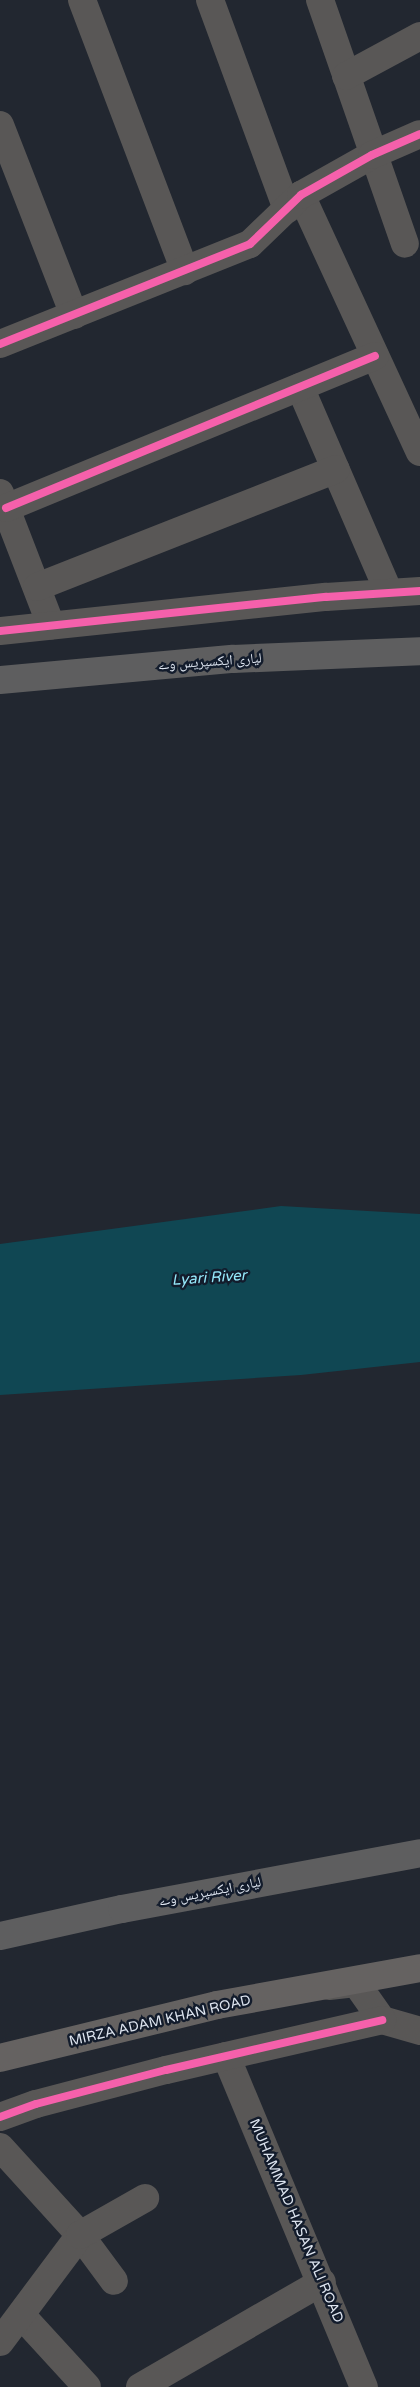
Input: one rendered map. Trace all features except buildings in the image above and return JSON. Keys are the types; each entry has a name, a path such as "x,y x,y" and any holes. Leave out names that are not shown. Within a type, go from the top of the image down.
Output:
{"highway":[{"name":"لیاری ایکسپریس وے","path":"0,680 233,658 420,651"},
{"name":"لیاری ایکسپریس وے","path":"0,1936 122,1909 420,1853"}],"main road":[{"name":"MIRZA ADAM KHAN ROAD","path":"0,2058 217,2005 320,1988 420,1968"}],"street":[{"path":"82,0 185,271"},
{"path":"210,0 294,202 375,356 420,452"},
{"path":"320,0 372,155 405,244"},
{"path":"346,76 420,36"},
{"path":"0,125 74,315"},
{"path":"0,344 250,244 294,202 372,155 420,134"},
{"path":"51,625 3,501 300,387 375,356"},
{"path":"300,387 389,593"},
{"path":"36,587 336,469"},
{"path":"0,631 420,591"},
{"name":"MIRZA ADAM KHAN ROAD","path":"320,1988 356,1983 382,2020"},
{"path":"0,2117 36,2104 226,2056 382,2020 420,2031"},
{"name":"MUHAMMAD HASAN ALI ROAD","path":"226,2056 322,2282 363,2387"},
{"path":"0,2147 80,2235 114,2281"},
{"path":"0,2342 22,2316 80,2235 145,2198"},
{"path":"140,2387 322,2282"},
{"path":"22,2316 87,2387"}],"water":[{"name":"Lyari River","path":"281,1206 420,1214 420,1362 301,1375 0,1395 0,1244"}],"cycle path":[{"path":"0,344 250,244 301,195 372,155 420,134"},
{"path":"6,508 375,356"},
{"path":"0,631 326,597 420,591"},
{"path":"0,2117 36,2104 166,2070 382,2020"}]}
